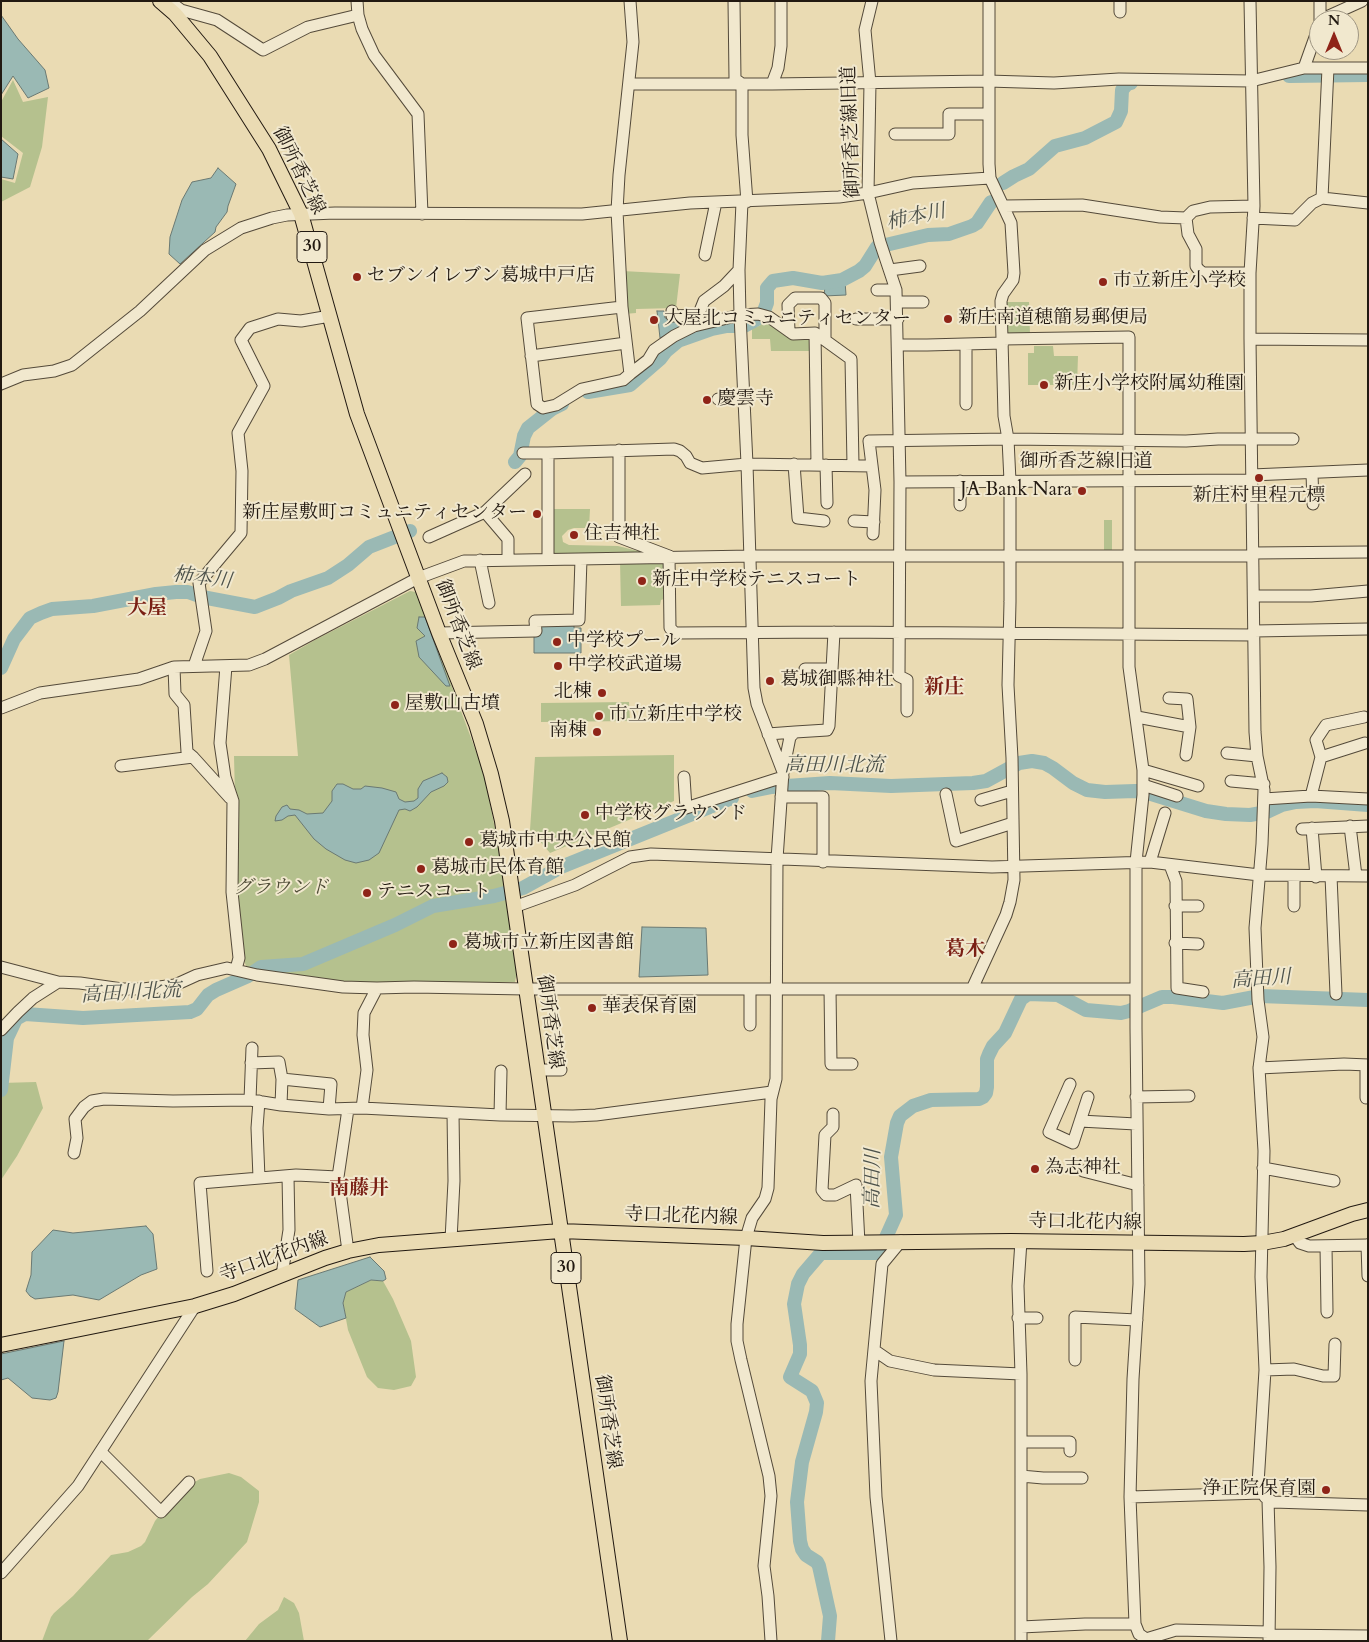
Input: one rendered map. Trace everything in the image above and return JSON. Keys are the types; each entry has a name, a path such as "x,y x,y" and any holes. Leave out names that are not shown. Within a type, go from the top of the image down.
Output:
{"main road":[{"name":"御所香芝線","path":"160,1 181,14 210,56 269,149 301,214 357,414 439,633 476,724 489,766 502,821 620,1641"},
{"name":"寺口北花内線","path":"1,1345 195,1306 234,1294 348,1251 379,1245 560,1231 746,1238 813,1243 1020,1241 1244,1244 1262,1243 1294,1236 1352,1214 1368,1210"}],"street":[{"path":"169,1 181,14 217,20 263,50 308,27 358,14"},
{"path":"357,1 362,29 374,55 418,114 422,214"},
{"path":"630,1 633,42 617,210 622,307 630,374"},
{"path":"734,1 735,79 742,84"},
{"path":"772,84 778,68 781,46 781,1"},
{"name":"御所香芝線旧道","path":"872,1 865,30 870,82 868,193 881,246 897,296 900,482 1128,481 1252,478 1368,470"},
{"path":"972,989 1010,902 1014,880 1012,758 1008,685 1010,481 1008,439 1004,416 1002,297 1013,280 1014,273 1011,224 990,178 988,164 989,1"},
{"path":"1250,1 1254,206 1250,273 1250,338 1255,732 1257,756 1264,784 1264,815 1255,928 1258,1000 1263,1037 1259,1068 1263,1133 1261,1277 1265,1370 1258,1484 1265,1497 1270,1567 1269,1636"},
{"path":"1342,10 1362,1"},
{"path":"1304,68 1309,54"},
{"path":"629,84 988,81 1054,83 1119,79 1251,81 1304,68 1327,72 1368,68"},
{"path":"1322,198 1327,72"},
{"path":"742,84 745,202 739,270 754,688 757,704 783,776"},
{"path":"895,134 949,134 949,114 988,114"},
{"path":"1,384 23,375 54,371 72,365 140,311 200,255 217,242 255,222 280,216 301,214 565,215 680,203 839,197 913,183 990,178"},
{"path":"1253,218 1295,220 1312,203 1322,198 1368,203"},
{"path":"705,255 716,202"},
{"path":"1004,206 1098,206 1160,217 1186,218 1193,211 1210,207 1254,206"},
{"path":"1186,218 1188,234 1196,249 1196,266 1199,270 1204,273 1250,273"},
{"path":"890,270 920,266"},
{"path":"622,307 527,318 537,404 543,408 556,405 582,389 623,380 648,360 654,350 696,320 704,301 724,286 739,270"},
{"path":"877,290 922,302"},
{"path":"789,330 788,305 795,298 821,298 824,302 826,340"},
{"path":"672,311 672,316 696,320 741,322 764,316 793,334 815,333 851,359 853,466"},
{"path":"194,666 206,631 198,583 241,533 242,470 238,433 264,386 241,340 250,328 278,319 301,321 330,316"},
{"path":"856,320 898,319"},
{"path":"815,333 822,465 827,503"},
{"path":"898,344 966,344 1129,337 1130,672 1143,770 1143,790 1136,862 1136,1124 1139,1284 1133,1379 1130,1497 1140,1635"},
{"path":"1250,338 1368,340"},
{"path":"531,356 626,343"},
{"path":"966,344 966,404"},
{"path":"718,399 744,399"},
{"path":"854,521 873,528 875,490 869,441 1293,439"},
{"path":"524,453 674,449 686,456 690,463 702,468 747,464 872,466"},
{"path":"619,450 619,537 670,556"},
{"path":"548,453 548,560"},
{"path":"794,464 798,518 824,521"},
{"path":"1312,473 1313,504"},
{"path":"429,537 485,512 525,474"},
{"path":"960,481 960,505"},
{"path":"900,482 899,676 907,680 907,711"},
{"path":"485,512 508,539 508,559"},
{"path":"1,708 40,694 139,679 174,667 249,665 265,659 418,578 455,563 480,560 670,556 1129,557 1368,552"},
{"path":"670,556 670,628 675,633 1254,633 1368,629"},
{"path":"439,633 536,631 536,621 579,620 582,559"},
{"path":"480,560 489,603"},
{"path":"1254,596 1311,596 1368,591"},
{"path":"768,734 827,730 829,726 834,632"},
{"path":"226,666 220,743 233,801 232,892 239,958 247,972"},
{"path":"174,667 174,694 184,705 186,752 193,757 233,801"},
{"path":"805,669 832,669"},
{"path":"1169,698 1192,699 1186,755"},
{"path":"1137,717 1190,727"},
{"path":"1311,796 1321,757 1316,740 1326,726 1364,717"},
{"path":"771,1641 764,1566 771,1496 769,1476 738,1341 738,1305 746,1238 752,1218 767,1194 772,1092 776,1079 777,859 783,776 790,737 795,732"},
{"path":"1321,757 1366,744"},
{"path":"1227,753 1257,756"},
{"path":"121,766 193,757"},
{"path":"1143,770 1198,786"},
{"path":"684,777 686,808 783,776"},
{"path":"1230,781 1264,784"},
{"path":"1143,790 1177,796"},
{"path":"981,800 1012,791"},
{"path":"946,794 956,841 1013,823"},
{"path":"1264,799 1311,796 1368,799"},
{"path":"781,797 823,797 823,862"},
{"path":"1150,862 1165,813"},
{"path":"1350,826 1356,876"},
{"path":"1316,876 1307,829 1368,826"},
{"path":"512,896 575,885 619,861 641,855 992,867 1150,862 1259,875 1368,876"},
{"path":"1170,865 1176,881 1175,943 1177,988 1203,992"},
{"path":"1294,876 1294,906"},
{"path":"1331,876 1336,994"},
{"path":"1175,906 1198,906"},
{"path":"1175,943 1198,944"},
{"path":"1,967 58,982 122,989 143,989 174,985 197,975 227,968 343,987 377,988 1136,989"},
{"path":"1,1030 33,998 58,982"},
{"path":"362,1108 367,1070 363,1035 364,1013 377,988"},
{"path":"750,989 750,1026"},
{"path":"830,989 831,1064 852,1064"},
{"path":"252,1048 251,1063 259,1178"},
{"path":"251,1063 279,1062 282,1079 281,1104"},
{"path":"1259,1068 1344,1064 1367,1065 1366,1098"},
{"path":"537,1070 561,1070"},
{"path":"500,1115 501,1072"},
{"path":"282,1079 332,1084 329,1109"},
{"path":"1070,1084 1049,1132 1073,1143 1088,1097"},
{"path":"74,1154 77,1138 75,1119 84,1106 92,1101 104,1099 173,1101 254,1100 329,1109 362,1108 544,1116 596,1115 772,1092"},
{"path":"1136,1097 1189,1096"},
{"path":"348,1109 338,1177 348,1251"},
{"path":"450,1240 454,1182 453,1113"},
{"path":"833,1114 833,1127 825,1135 822,1190 826,1195 835,1195 856,1186 859,1242"},
{"path":"1080,1122 1136,1124"},
{"path":"1263,1168 1334,1181"},
{"path":"1083,1171 1138,1185"},
{"path":"282,1275 289,1230 288,1176"},
{"path":"207,1271 200,1183 288,1176 338,1177"},
{"path":"1294,1236 1304,1245 1367,1245 1368,1276"},
{"path":"1020,1241 1018,1318 1021,1374 1021,1641"},
{"path":"890,1242 882,1264 871,1381 875,1481 891,1641"},
{"path":"1326,1246 1326,1312"},
{"path":"1,1574 78,1486 195,1306"},
{"path":"1075,1360 1075,1317 1137,1320"},
{"path":"1018,1318 1037,1318"},
{"path":"1265,1370 1294,1369 1323,1376 1334,1376 1335,1344"},
{"path":"874,1350 890,1361 934,1370 1021,1374"},
{"path":"1021,1442 1070,1442 1070,1451"},
{"path":"101,1452 161,1512 189,1482"},
{"path":"1021,1476 1082,1478"},
{"path":"1130,1497 1265,1497 1313,1504 1368,1505"},
{"path":"1021,1626 1085,1624 1140,1635 1176,1630 1269,1636 1368,1636"}],"green space":[{"path":"13,80 23,102 48,97 42,147 30,187 1,202 1,179 15,183 23,153 1,136 1,102"},
{"path":"622,271 680,274 676,308 636,309 636,313 624,314"},
{"path":"1006,302 1029,302 1030,335 1007,334"},
{"path":"766,321 807,338 812,342 812,351 771,351 770,339 752,339 752,328"},
{"path":"1034,346 1053,346 1054,356 1078,356 1077,385 1028,385 1028,353 1034,353"},
{"path":"544,509 590,509 589,528 574,528 568,530 562,536 563,542 569,545 618,546 646,553 544,557"},
{"path":"1104,520 1112,520 1112,554 1104,554"},
{"name":"新庄中学校テニスコート","path":"659,560 663,563 664,599 661,600 660,605 621,606 620,561"},
{"name":"グラウンド","path":"410,591 416,592 425,614 484,773 496,834 517,972 515,982 336,982 247,968 242,956 238,921 234,756 298,756 289,655"},
{"path":"629,702 630,721 541,722 541,703"},
{"name":"中学校グラウンド","path":"674,755 674,801 550,853 530,830 535,757"},
{"path":"36,1082 43,1108 17,1156 1,1180 1,1083"},
{"path":"371,1280 383,1281 411,1341 416,1377 411,1386 394,1390 378,1388 367,1377 348,1330 343,1303 346,1292"},
{"path":"229,1473 241,1477 259,1491 259,1502 247,1542 208,1584 147,1641 42,1641 54,1613 73,1596 111,1555 128,1552 141,1546 145,1542 155,1521 179,1491 200,1479"},
{"path":"284,1597 294,1603 299,1613 304,1641 245,1641 259,1624 278,1610"}],"water":[{"path":"1,15 18,39 45,70 49,88 28,98 13,76 1,95"},
{"path":"1,139 18,154 13,179 1,177"},
{"path":"218,168 236,184 227,212 216,227 215,232 180,264 169,254 170,237 182,200 192,182 211,178"},
{"path":"845,281 846,295 824,296 825,286"},
{"path":"657,311 664,311 665,318 690,317 690,324 660,338"},
{"path":"419,617 425,617 450,686 446,686 419,657 416,641 425,636 417,628"},
{"name":"中学校プール","path":"538,622 574,622 574,628 581,628 581,653 534,653 534,636"},
{"path":"442,773 447,777 448,782 431,792 417,807 410,811 405,809 399,810 379,853 369,860 356,863 345,860 326,849 314,839 295,815 275,821 282,807 287,805 290,809 299,810 307,814 323,813 332,801 332,791 337,784 343,784 353,789 361,789 365,786 382,788 396,792 399,799 405,802 414,801 418,798 418,789 423,781"},
{"path":"642,927 706,928 708,975 639,977"},
{"path":"146,1226 153,1234 157,1269 141,1275 99,1300 73,1295 35,1299 26,1291 31,1275 32,1252 53,1230 73,1233"},
{"path":"370,1257 384,1271 386,1279 383,1281 371,1280 346,1292 343,1303 346,1318 320,1327 295,1309 298,1280"},
{"path":"64,1341 56,1398 50,1400 32,1398 8,1378 1,1380 1,1354"}],"waterway":[{"name":"柿本川","path":"1289,76 1368,75"},
{"name":"柿本川","path":"1003,183 1029,169 1055,146 1085,138 1116,122 1121,111 1122,90 1127,84 1131,83"},
{"name":"柿本川","path":"588,392 630,385 678,341 712,329 727,326 744,326 757,319 764,311 767,303 767,288 773,281 793,278 822,283 842,280 865,266 877,247 928,235 949,234 972,226 977,223 991,202"},
{"name":"柿本川","path":"515,462 520,456 524,436 528,428 552,409 562,404"},
{"name":"柿本川","path":"1,668 14,639 30,618 52,609 93,606 176,592 188,592 202,597 255,607 291,591 328,578 348,565 369,547 410,531"},
{"name":"高田川北流","path":"752,791 772,787 830,783 891,786 973,783 986,781 1019,763 1032,761 1044,763 1073,783 1087,790 1148,793 1206,811 1226,814 1250,815 1267,812 1282,805 1296,802 1315,801 1368,805"},
{"name":"高田川北流","path":"1,1090 7,1038 16,1019 25,1014 83,1018 190,1012 197,1009 208,995 248,976 261,967 303,964 395,925 433,906 494,896 523,888 561,867 732,798"},
{"name":"高田川","path":"828,1641 830,1616 819,1566 817,1562 806,1555 800,1541 797,1502 802,1462 817,1403 812,1391 790,1377 800,1354 794,1304 798,1284 803,1274 821,1253 879,1253 896,1215 891,1157 900,1116 913,1106 931,1100 979,1099 983,1097 987,1087 987,1059 989,1054 993,1046 1005,1033 1021,999 1028,994 1058,995 1086,1010 1121,1013 1162,997 1223,1003 1260,996 1368,1000"}],"place":[{"name":"セブンイレブン葛城中戸店","path":"357,277"},
{"name":"市立新庄小学校","path":"1103,282"},
{"name":"新庄南道穂簡易郵便局","path":"948,319"},
{"name":"大屋北コミュニティセンター","path":"654,320"},
{"name":"新庄小学校附属幼稚園","path":"1044,385"},
{"name":"慶雲寺","path":"707,400"},
{"name":"新庄村里程元標","path":"1259,478"},
{"name":"JA Bank Nara","path":"1082,491"},
{"name":"新庄屋敷町コミュニティセンター","path":"537,514"},
{"name":"住吉神社","path":"574,535"},
{"name":"新庄中学校テニスコート","path":"642,581"},
{"name":"中学校プール","path":"557,642"},
{"name":"中学校武道場","path":"558,666"},
{"name":"葛城御縣神社","path":"770,681"},
{"name":"北棟","path":"602,693"},
{"name":"屋敷山古墳","path":"395,705"},
{"name":"市立新庄中学校","path":"599,716"},
{"name":"南棟","path":"597,732"},
{"name":"中学校グラウンド","path":"585,815"},
{"name":"葛城市中央公民館","path":"469,842"},
{"name":"葛城市民体育館","path":"421,869"},
{"name":"テニスコート","path":"367,893"},
{"name":"葛城市立新庄図書館","path":"453,944"},
{"name":"華表保育園","path":"592,1008"},
{"name":"為志神社","path":"1035,1169"},
{"name":"浄正院保育園","path":"1326,1490"}],"district":[{"name":"大屋","path":"147,609"},
{"name":"新庄","path":"944,688"},
{"name":"葛木","path":"965,950"},
{"name":"南藤井","path":"359,1189"}]}
